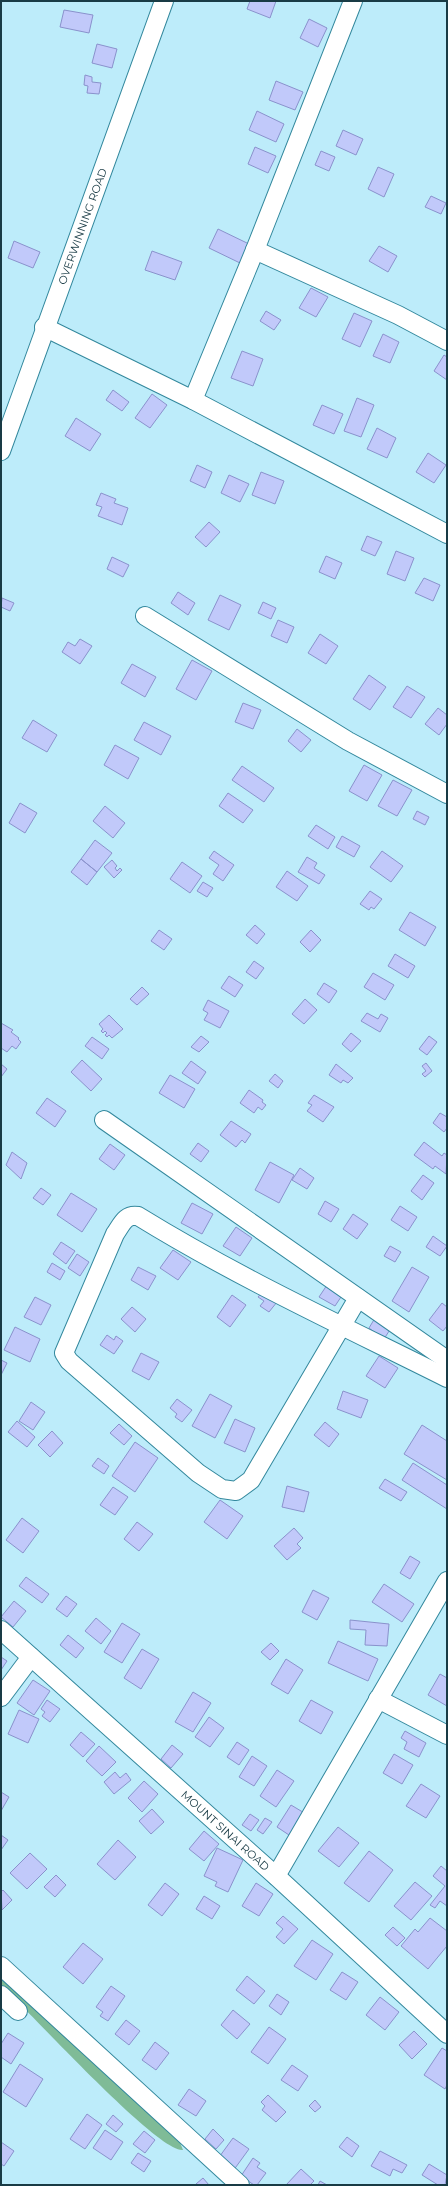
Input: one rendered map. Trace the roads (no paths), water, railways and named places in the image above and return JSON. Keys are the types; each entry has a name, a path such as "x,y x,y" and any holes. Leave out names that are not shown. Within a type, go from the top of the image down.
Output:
{"street":[{"name":"OVERWINNING ROAD","path":"1,451 44,327 164,1"},
{"path":"193,400 255,250 353,1"},
{"path":"255,250 398,315 447,341"},
{"path":"44,327 193,400 447,534"},
{"path":"145,616 348,741 447,794"},
{"path":"104,1120 447,1360"},
{"path":"358,1298 342,1325 251,1480 236,1491 222,1489 198,1473 69,1361 64,1353 115,1234 125,1218 132,1215 138,1216 190,1248 342,1325 447,1378"},
{"path":"276,1876 447,1581"},
{"name":"MOUNT SINAI ROAD","path":"1,1630 276,1876 447,2034"},
{"path":"1,1697 31,1657"},
{"path":"378,1699 447,1735"},
{"path":"1,1966 240,2185"},
{"path":"1,1995 18,2011"}]}
